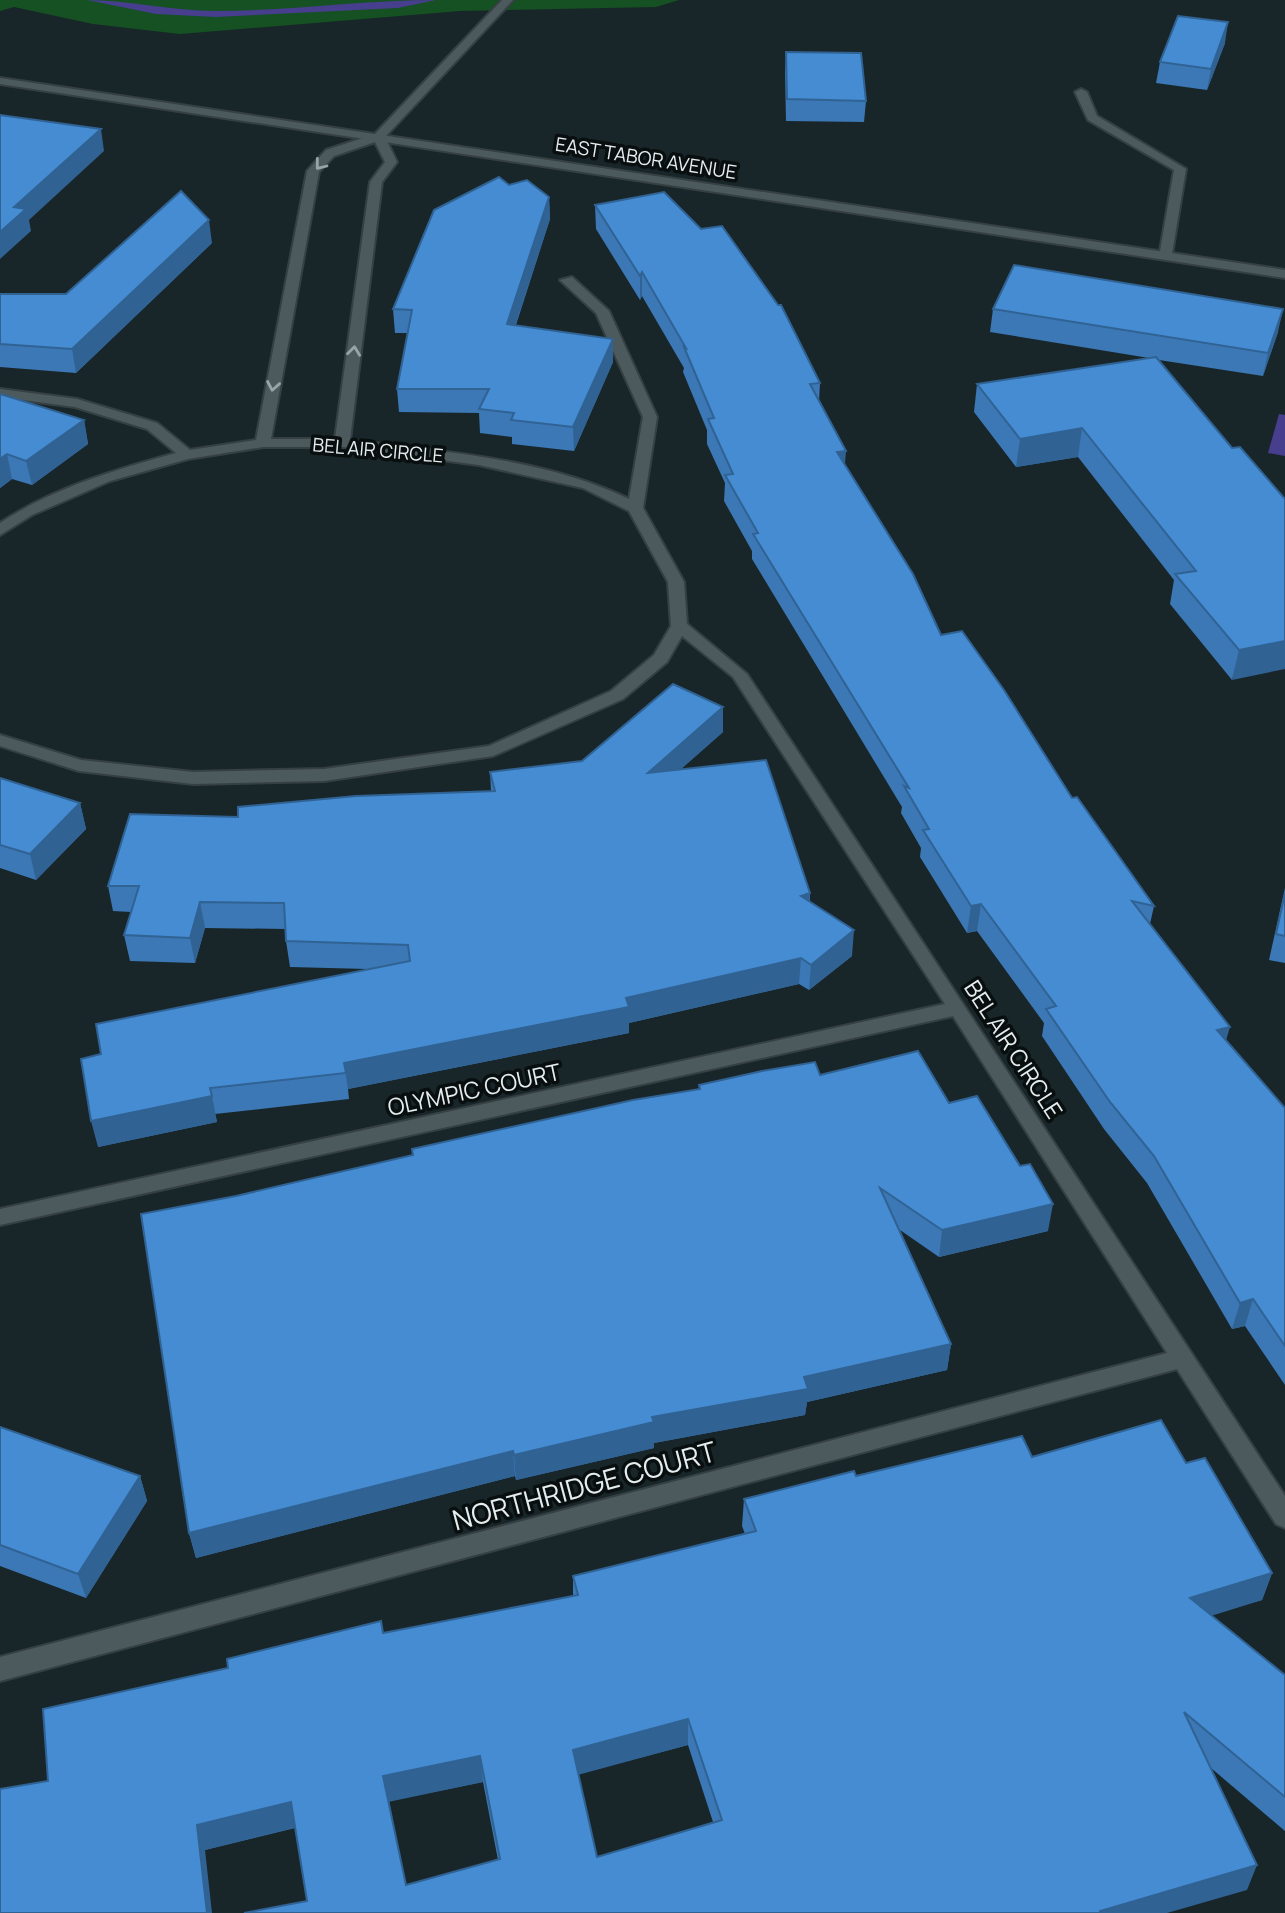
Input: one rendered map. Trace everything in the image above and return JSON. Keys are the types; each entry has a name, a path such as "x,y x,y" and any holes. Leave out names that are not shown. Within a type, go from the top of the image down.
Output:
{"street":[{"path":"263,443 313,171 330,153 379,137 505,4"},
{"name":"EAST TABOR AVENUE","path":"0,81 1285,274"},
{"path":"1081,92 1092,118 1180,169 1166,257"},
{"path":"342,443 376,181 391,162 379,137"},
{"path":"0,740 79,765 193,778 324,775 493,751 617,695 661,658 680,626 676,582 635,509 650,417 602,311 567,280"},
{"path":"0,393 78,403 152,426 187,455"},
{"name":"BEL AIR CIRCLE","path":"0,530 27,512 105,478 187,455 263,443 342,443 479,461 588,485 635,509"},
{"name":"BEL AIR CIRCLE","path":"680,626 739,674 958,1008 1285,1517"},
{"name":"OLYMPIC COURT","path":"0,1217 958,1008"},
{"name":"NORTHRIDGE COURT","path":"0,1669 1183,1359"}],"green space":[{"path":"0,0 679,0 656,7 460,11 180,34 93,24 14,7 0,11"}],"shaded area":[{"path":"1279,414 1285,415 1285,456 1268,453"}],"building":[{"path":"1178,16 1228,22 1211,69 1160,62"},
{"path":"786,52 861,53 866,101 787,99"},
{"path":"0,115 101,129 14,207 26,209 0,232"},
{"path":"499,177 509,185 527,180 549,197 507,324 613,339 573,427 511,420 514,413 479,409 489,389 397,389 412,310 393,309 434,210"},
{"path":"181,191 209,220 72,349 0,344 0,294 66,294"},
{"path":"664,192 701,229 722,226 778,305 781,305 820,383 810,384 846,451 837,452 913,574 941,635 962,631 1004,690 1072,798 1077,797 1154,906 1132,901 1230,1027 1217,1030 1285,1108 1285,1346 1253,1299 1240,1303 1154,1156 1110,1102 1046,1009 1056,1006 981,904 971,906 923,830 929,829 904,786 909,788 753,534 758,533 725,475 733,474 708,419 714,418 684,347 686,348 642,272 640,276 595,205"},
{"path":"1014,265 1283,309 1268,353 993,309"},
{"path":"1156,357 1232,448 1240,447 1285,499 1285,641 1239,650 1175,574 1196,571 1082,428 1020,439 977,384"},
{"path":"0,394 84,420 26,461 7,454 0,459"},
{"path":"673,684 723,707 648,773 766,760 810,893 801,896 854,930 811,965 801,958 626,998 629,1007 344,1063 346,1073 210,1088 212,1096 91,1121 81,1059 101,1054 96,1024 410,961 408,945 286,941 284,903 200,902 190,938 124,935 139,886 108,886 130,814 238,817 238,807 356,796 495,791 490,772 582,761"},
{"path":"0,778 80,803 30,854 0,845"},
{"path":"1285,893 1285,936 1276,934"},
{"path":"918,1051 949,1103 977,1096 1020,1166 1030,1164 1053,1204 942,1230 880,1188 951,1344 804,1377 808,1389 652,1417 654,1422 514,1455 513,1451 189,1533 141,1214 236,1196 413,1155 412,1149 633,1100 700,1089 699,1085 762,1071 815,1062 820,1075"},
{"path":"1161,1420 1186,1463 1205,1458 1272,1573 1190,1598 1285,1675 1285,1797 1184,1712 1257,1865 1100,1911 1101,1913 244,1913 307,1901 291,1802 197,1825 207,1913 0,1913 0,1789 48,1781 43,1709 228,1668 227,1659 381,1621 383,1633 578,1595 573,1576 756,1531 744,1499 854,1471 856,1476 1022,1436 1032,1457","holes":["688,1719 722,1820 597,1857 573,1750","480,1756 500,1859 406,1885 383,1776"]},
{"path":"0,1427 140,1476 78,1574 0,1545"}],"waterway":[{"path":"92,0 156,12 186,14 398,6 431,0"}]}
